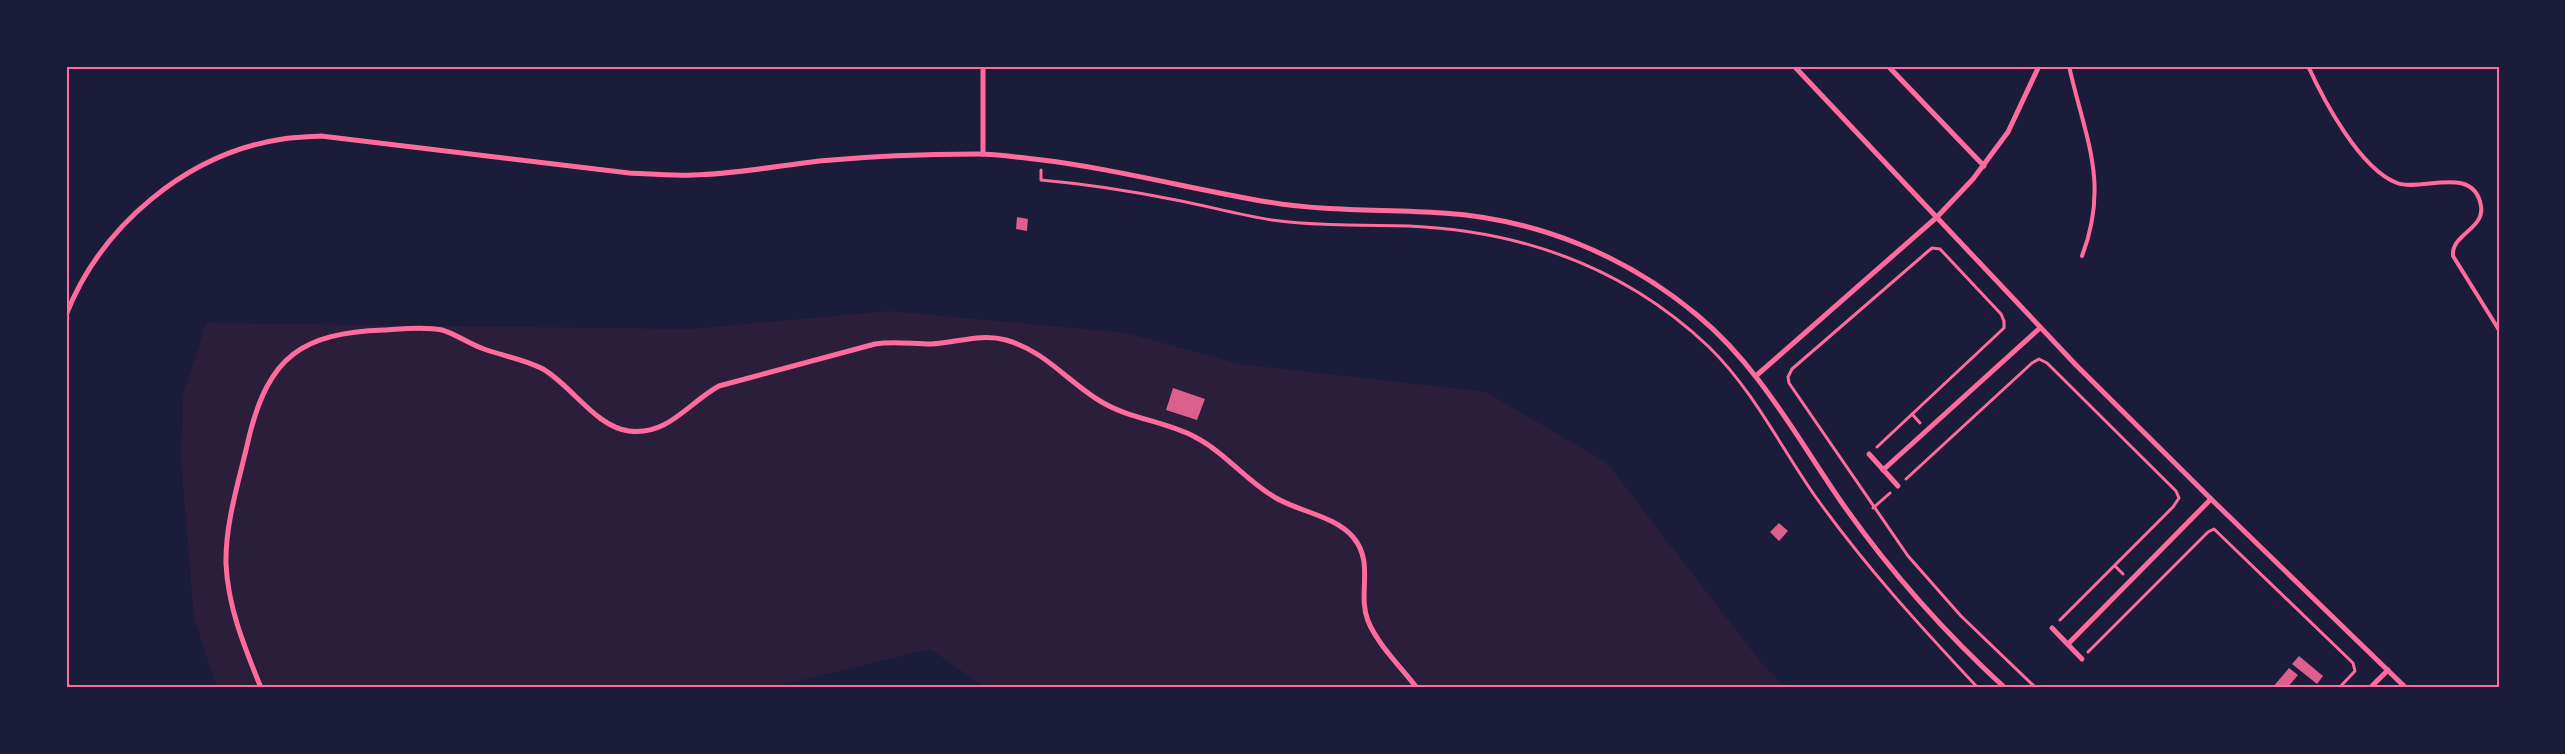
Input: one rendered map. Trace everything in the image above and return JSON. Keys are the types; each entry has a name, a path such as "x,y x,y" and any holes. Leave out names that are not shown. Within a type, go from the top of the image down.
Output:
{"street":[{"path":"983,66 983,154"},
{"path":"1794,66 2040,328 2210,499 2406,688"},
{"path":"1888,66 1984,166"},
{"path":"1757,375 1937,217 1984,166 2017,115 2039,66"},
{"path":"66,315 97,260 126,221 147,202 192,171 235,153 283,139 321,136 600,170 661,175 695,175 887,156 983,154 1092,167 1272,203 1349,211 1444,213 1483,217 1563,237 1624,265 1659,286 1699,316 1757,375 1843,504 1876,548 1947,630 2006,688"},
{"path":"261,688 241,640 228,588 226,564 227,540 233,506 253,423 267,385 278,368 293,354 328,335 348,331 420,328 451,333 483,349 540,368 564,383 603,421 614,428 639,432 651,431 674,420 706,393 719,386 875,344 893,342 931,344 985,338 1020,344 1051,361 1100,401 1127,413 1161,422 1197,438 1214,448 1271,495 1343,528 1353,537 1365,560 1364,598 1368,621 1417,688"},
{"path":"1883,470 2040,328"},
{"path":"1869,454 1898,486"},
{"path":"2068,644 2210,499"},
{"path":"2052,628 2082,659"},
{"path":"2370,688 2388,670"},
{"path":"66,682 68,688"}],"lane":[{"path":"2069,66 2091,149 2096,184 2093,221 2082,256"},
{"path":"2308,66 2325,101 2349,137 2360,152 2389,180 2409,186 2457,182 2465,185 2478,196 2481,212 2478,221 2455,244 2453,256 2499,330"}],"path":[{"path":"1042,160 1040,180 1090,185 1271,220 1350,226 1407,226 1480,232 1555,252 1616,279 1650,298 1687,327 1730,370 1755,402 1815,495 1876,578 1978,688"},
{"path":"1869,454 2004,328 2001,314 1940,249 1932,248 1792,369 1788,377 1789,383 1908,556 1961,616 2036,688"},
{"path":"1874,508 2032,363 2039,359 2047,364 2176,491 2179,498 2173,507 2052,628"},
{"path":"2082,659 2208,532 2214,529 2353,663 2355,671 2339,688"}],"shaded area":[{"path":"889,311 1127,333 1239,364 1486,392 1607,463 1763,665 1786,688 986,688 930,649 769,688 217,688 194,617 181,460 183,396 206,323 691,329"}],"building":[{"path":"1017,217 1028,219 1027,231 1016,229"},
{"path":"1173,388 1205,399 1197,420 1166,410"},
{"path":"1779,523 1788,531 1779,541 1770,532"},
{"path":"2299,656 2323,676 2317,684 2292,664"},
{"path":"2289,668 2298,675 2287,688 2272,688"}]}
